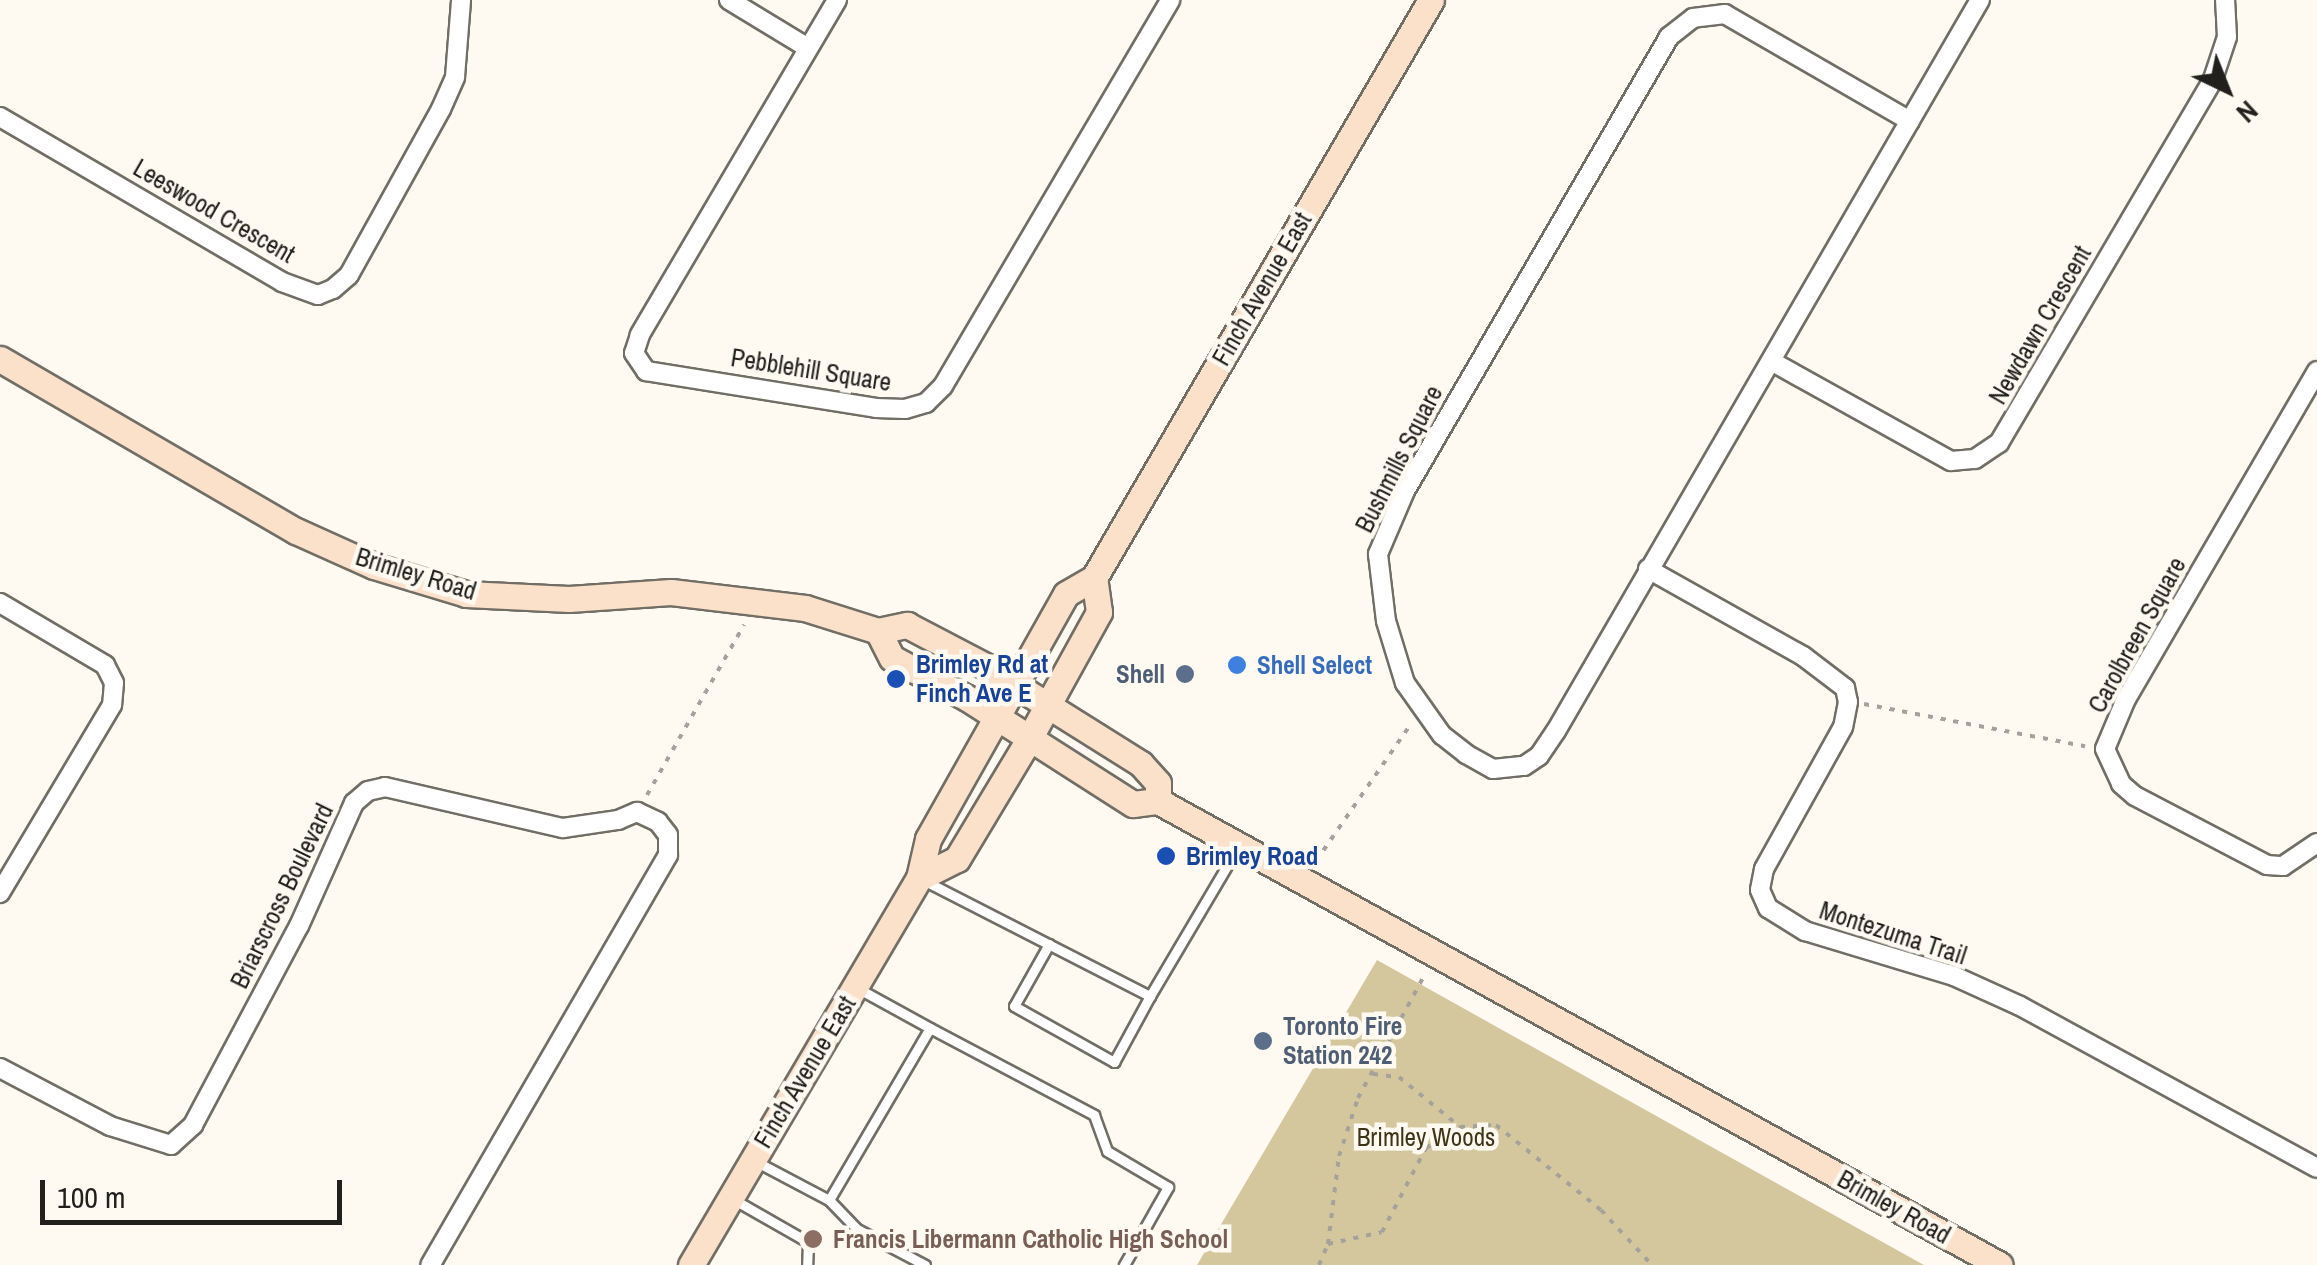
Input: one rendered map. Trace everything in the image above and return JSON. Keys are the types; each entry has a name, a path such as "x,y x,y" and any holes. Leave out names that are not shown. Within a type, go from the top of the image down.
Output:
{"main road":[{"name":"Finch Avenue East","path":"691,1265 919,878 928,840 1066,594 1094,578 1430,0"},
{"name":"Brimley Road","path":"0,359 296,531 392,572 466,594 569,598 671,592 806,608 878,631 907,624 1014,685 1152,772 1158,783 1158,801"},
{"name":"Finch Avenue East","path":"919,878 958,859 1029,739 1098,612 1094,578"},
{"name":"Brimley Road","path":"878,631 892,658 997,717 1133,804 1158,801 2000,1265"}],"street":[{"name":"Leeswood Crescent","path":"0,117 282,282 318,294 333,289 349,275 441,109 455,76 461,0"},
{"path":"729,0 808,48"},
{"name":"Pebblehill Square","path":"836,0 640,335 634,353 646,371 905,409 926,403 943,386 1170,0"},
{"name":"Bushmills Square","path":"1910,121 1725,14 1706,14 1682,24 1655,59 1404,491 1378,554 1386,621 1405,684 1421,710 1466,754 1494,769 1506,770 1538,756 1770,361 1910,121 1980,0"},
{"name":"Newdawn Crescent","path":"1770,361 1951,461 1975,459 1999,443 2213,78 2227,36 2225,0"},
{"name":"Carolbreen Square","path":"2317,371 2126,699 2105,750 2121,784 2135,796 2267,865 2283,866 2317,843"},
{"path":"1648,569 1822,668 1845,688 1848,702"},
{"path":"0,603 106,666 114,682 112,705 0,894"},
{"name":"Montezuma Trail","path":"1848,702 1843,727 1764,870 1760,890 1768,908 1806,932 1954,976 2020,1006 2317,1168"},
{"name":"Briarscross Boulevard","path":"0,1068 110,1126 171,1145 193,1125 298,926 354,803 368,791 385,788 563,828 618,820 636,812"},
{"path":"430,1265 668,855 668,835 658,822 636,812"}],"lane":[{"path":"1048,944 1014,1006 1114,1062 1238,846"},
{"path":"919,878 1150,996"},
{"path":"855,986 1094,1115 1107,1151 1168,1187 1124,1265"},
{"path":"829,1200 930,1028"},
{"path":"753,1160 829,1200 857,1230 924,1265"},
{"path":"731,1198 808,1242 807,1265"}],"path":[{"path":"636,812 737,638"},
{"path":"1848,702 2105,750"},
{"path":"1326,846 1405,733"},
{"path":"1319,1265 1328,1244 1339,1156 1371,1074 1435,956"},
{"path":"1371,1074 1399,1078 1460,1128"},
{"path":"1328,1244 1382,1232 1426,1148 1460,1128 1496,1125 1600,1210 1652,1265"}],"green space":[{"name":"Brimley Woods","path":"1377,960 1778,1184 1924,1265 1197,1265"}],"place":[{"name":"Shell Select","path":"1237,665"},
{"name":"Shell","path":"1185,674"},
{"name":"Brimley Rd at Finch Ave E","path":"896,679"},
{"name":"Brimley Road","path":"1166,856"},
{"name":"Toronto Fire Station 242","path":"1263,1041"},
{"name":"Francis Libermann Catholic High School","path":"813,1239"}]}
